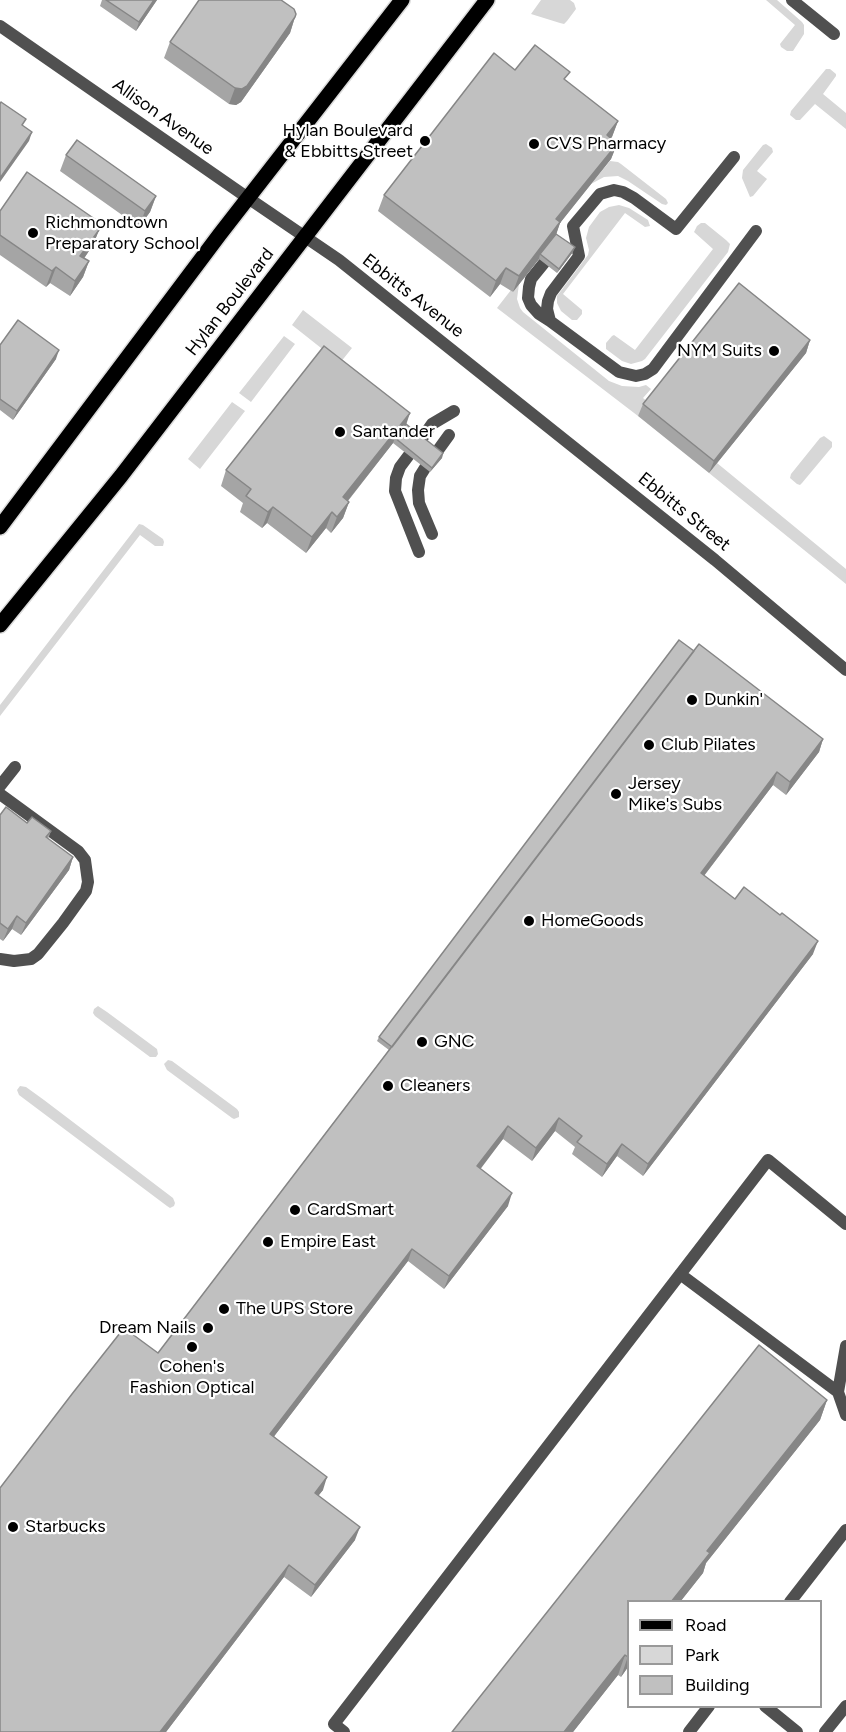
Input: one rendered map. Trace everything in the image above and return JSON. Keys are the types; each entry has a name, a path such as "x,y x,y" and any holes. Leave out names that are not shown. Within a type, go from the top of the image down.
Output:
{"main road":[{"path":"3,517 402,0"},
{"name":"Hylan Boulevard","path":"0,626 121,476 487,0"}],"street":[{"path":"792,0 834,34"},
{"name":"Allison Avenue","path":"0,26 305,238"},
{"path":"561,243 600,194 614,190 634,198 676,229 734,157"},
{"path":"550,321 547,309 551,293 579,256 573,226"},
{"path":"544,263 531,279 528,298 531,305 539,314 619,372 636,376 653,369 756,231"},
{"name":"Ebbitts Avenue","path":"305,238 339,260 497,386"},
{"name":"Ebbitts Street","path":"497,386 715,560 846,670"},
{"path":"420,441 432,424 454,411"},
{"path":"436,453 448,435"},
{"path":"409,455 400,467 395,490 418,552"},
{"path":"425,468 420,476 419,503 432,534"},
{"path":"0,786 15,767"},
{"path":"0,794 78,851 85,860 88,882 86,891 38,954 31,959 14,961 0,959"},
{"path":"344,1732 333,1724 768,1160 846,1224"},
{"path":"680,1274 838,1392"},
{"path":"846,1346 838,1392 846,1415"},
{"path":"792,1600 846,1530"},
{"path":"825,1732 846,1706"},
{"path":"690,1732 708,1708"},
{"path":"766,1708 797,1732"}],"green space":[{"path":"541,0 570,0 576,9 564,24 560,23 531,14"},
{"path":"766,0 777,0 804,25 804,34 793,51 787,51 780,44 795,25"},
{"path":"826,69 830,69 836,76 823,94 846,113 846,129 815,104 800,120 790,115"},
{"path":"766,144 772,148 773,152 757,171 767,179 750,197 742,178 743,170"},
{"path":"610,161 621,164 666,199 668,203 662,204 618,176 604,177 591,184"},
{"path":"619,205 629,208 648,220 650,226 645,227 625,213 563,294 582,310 577,320 572,320 561,311 557,303 557,296 588,255 586,238 589,227 600,212"},
{"path":"701,223 705,223 730,244 728,252 645,359 631,364 622,361 606,349 606,343 614,335 635,350 713,249 694,232"},
{"path":"519,284 517,299 523,312 609,381 622,386 646,385 651,389 643,398 649,403 638,416 497,308 511,290 513,292"},
{"path":"303,310 352,348 340,363 292,325"},
{"path":"284,336 295,344 251,402 239,393"},
{"path":"232,402 245,411 200,469 188,459"},
{"path":"824,436 832,442 832,447 802,483 797,484 790,478 791,474"},
{"path":"717,463 846,569 846,584 709,473"},
{"path":"139,524 163,539 163,546 155,546 140,535 0,716 0,705"},
{"path":"98,1006 157,1049 156,1057 150,1057 95,1016 94,1009"},
{"path":"168,1060 237,1109 239,1117 232,1118 167,1070 164,1064"},
{"path":"20,1086 26,1087 44,1100 173,1198 174,1206 170,1208 167,1206 19,1095 17,1090"}],"building":[{"path":"106,0 154,0 139,22"},
{"path":"199,0 281,0 294,9 295,17 247,86 242,89 235,88 170,42"},
{"path":"535,45 570,72 564,79 618,121 607,135 617,144 556,219 560,222 519,276 506,268 496,281 384,195 494,53 515,70"},
{"path":"1,102 26,119 22,125 32,132 0,178 0,104"},
{"path":"77,140 156,196 145,211 66,155"},
{"path":"27,172 99,222 95,227 99,230 80,256 89,261 75,281 56,267 52,271 0,235 0,211"},
{"path":"556,234 575,247 559,269 540,254"},
{"path":"739,283 810,340 714,461 643,404"},
{"path":"18,320 59,350 17,411 0,399 0,345"},
{"path":"324,346 410,413 343,497 349,502 337,517 332,512 312,537 273,507 268,512 246,496 251,489 226,470"},
{"path":"406,424 443,453 432,468 395,438"},
{"path":"679,640 694,651 392,1047 379,1037"},
{"path":"699,644 823,739 790,782 777,772 701,873 735,899 744,887 818,941 648,1164 622,1144 607,1164 577,1142 582,1136 559,1118 536,1148 508,1126 477,1166 512,1193 449,1276 412,1249 270,1434 327,1477 315,1493 360,1527 315,1585 289,1565 160,1732 0,1732 0,1488 124,1328 158,1353"},
{"path":"6,807 27,823 32,817 51,831 46,837 73,857 26,923 17,916 8,929 0,923 0,815"},
{"path":"759,1345 827,1400 707,1551 710,1553 673,1600 627,1600 627,1656 625,1655 564,1732 452,1732"}],"place":[{"name":"Hylan Boulevard & Ebbitts Street","path":"425,141"},
{"name":"CVS Pharmacy","path":"534,144"},
{"name":"Richmondtown Preparatory School","path":"33,233"},
{"name":"NYM Suits","path":"774,351"},
{"name":"Santander","path":"340,432"},
{"name":"Dunkin'","path":"692,700"},
{"name":"Club Pilates","path":"649,745"},
{"name":"Jersey Mike's Subs","path":"616,794"},
{"name":"HomeGoods","path":"529,921"},
{"name":"GNC","path":"422,1042"},
{"name":"Cleaners","path":"388,1086"},
{"name":"CardSmart","path":"295,1210"},
{"name":"Empire East","path":"268,1242"},
{"name":"The UPS Store","path":"224,1309"},
{"name":"Dream Nails","path":"208,1328"},
{"name":"Cohen's Fashion Optical","path":"192,1347"},
{"name":"Starbucks","path":"13,1527"}]}
